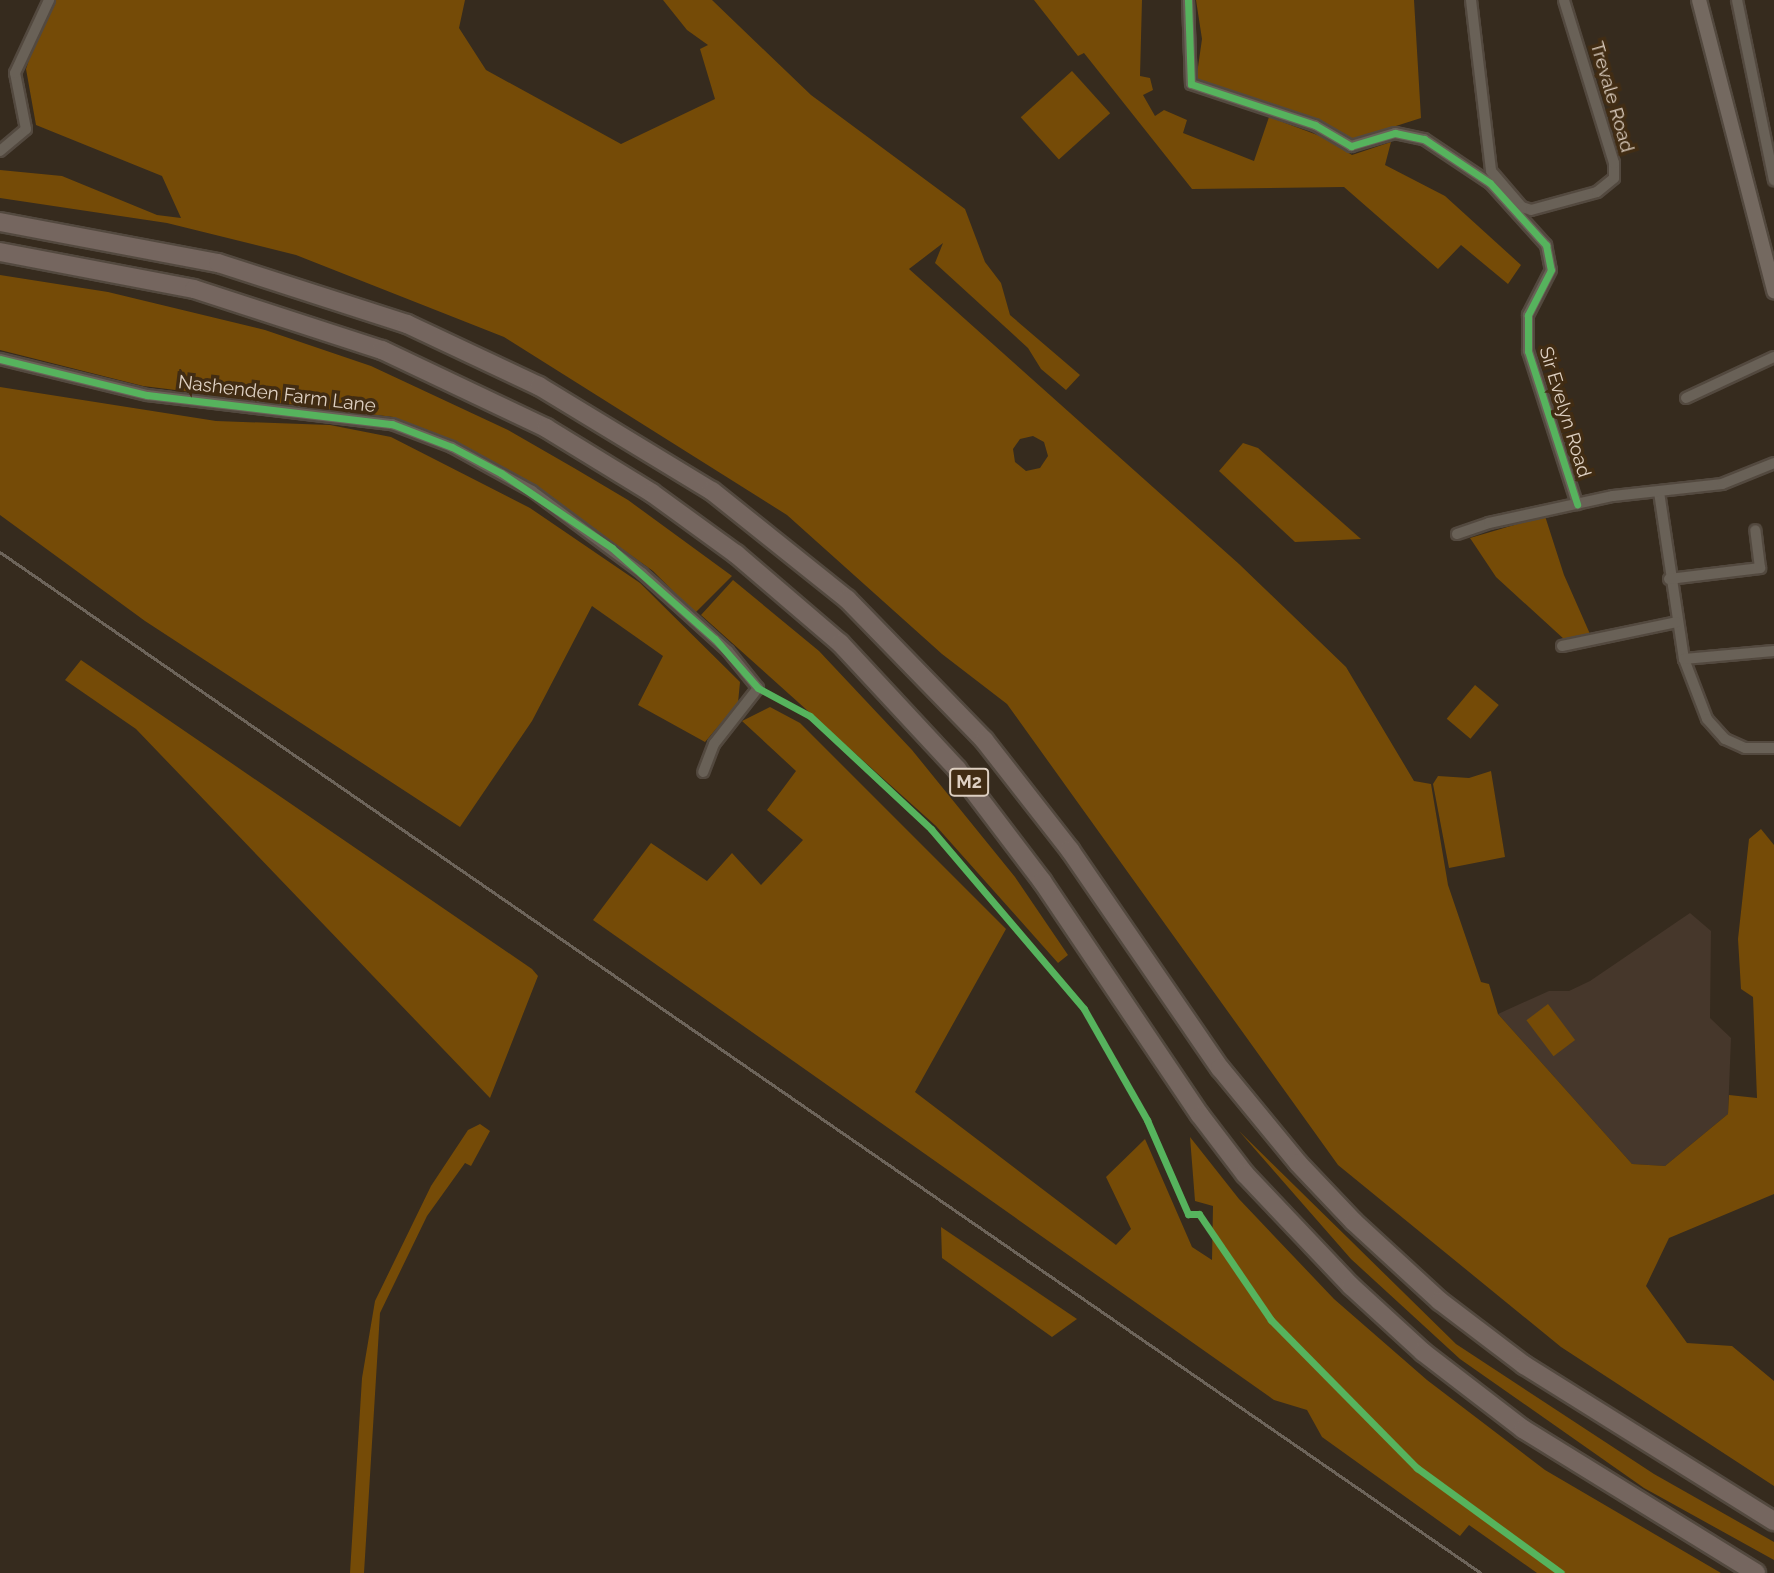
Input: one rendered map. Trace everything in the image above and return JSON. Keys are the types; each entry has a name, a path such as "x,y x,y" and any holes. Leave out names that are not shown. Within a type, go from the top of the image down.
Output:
{"highway":[{"name":"M2","path":"0,222 218,263 395,320 539,386 712,491 847,599 955,707 1070,850 1220,1068 1298,1163 1353,1222 1448,1308 1524,1365 1774,1521"},
{"name":"M2","path":"0,252 194,289 382,350 546,428 641,486 736,554 840,643 957,769 1042,880 1206,1123 1245,1174 1351,1286 1423,1352 1523,1429 1756,1573"}],"main road":[{"path":"1699,0 1774,291"}],"street":[{"path":"0,151 26,129 16,73 49,0"},
{"name":"Sir Evelyn Road","path":"1188,0 1191,84 1315,125 1351,146 1395,133 1424,139 1492,185 1546,245 1551,270 1527,317 1528,351 1577,504"},
{"name":"Trevale Road","path":"1471,0 1491,171 1522,208 1531,210 1597,192 1614,178 1614,163 1564,0"},
{"path":"1737,0 1774,180"},
{"path":"1686,398 1774,357"},
{"name":"Nashenden Farm Lane","path":"0,359 147,395 393,424 452,447 522,485 642,573 728,651 758,688 714,744 703,772"},
{"name":"Sir Evelyn Road","path":"1457,534 1577,504 1722,484 1774,463"},
{"path":"1659,492 1669,579 1684,659 1707,719 1725,739 1745,748 1774,748"},
{"path":"1669,579 1760,568 1755,530"},
{"path":"1562,646 1677,622"},
{"path":"1684,659 1774,651"}],"shaded area":[{"path":"56,0 465,0 459,28 486,70 621,144 715,99 700,49 708,45 687,30 663,0 712,0 811,95 965,209 985,262 1001,283 1010,315 1080,375 1066,390 1041,369 1028,348 935,263 943,243 909,269 1239,564 1346,667 1414,781 1431,784 1448,885 1481,982 1489,984 1498,1014 1632,1164 1665,1166 1728,1114 1729,1095 1757,1098 1753,997 1741,989 1738,939 1749,839 1761,829 1774,845 1774,1194 1669,1238 1646,1286 1687,1343 1732,1346 1774,1381 1774,1486 1561,1347 1338,1165 1007,704 942,654 787,515 504,337 296,255 167,223 0,198 0,170 62,176 157,215 181,218 162,176 36,125 26,69 38,32","holes":["1033,436 1044,442 1048,456 1040,468 1026,471 1015,462 1013,449 1020,439"]},
{"path":"1034,0 1142,0 1140,76 1150,78 1153,90 1143,95 1155,116 1164,110 1187,120 1183,133 1254,161 1269,117 1320,136 1352,155 1391,142 1385,165 1445,196 1521,265 1508,284 1461,245 1438,269 1344,187 1192,189 1084,53 1078,56"},
{"path":"1196,0 1414,0 1421,118 1352,140 1300,114 1196,81 1202,39"},
{"path":"1072,71 1110,113 1059,160 1021,117"},
{"path":"0,275 108,292 265,330 371,366 508,430 574,468 628,500 732,576 695,613 653,571 521,477 393,417 143,386 0,350"},
{"path":"0,387 216,421 330,425 391,437 530,508 640,583 740,682 738,703 705,742 638,705 663,656 592,606 532,721 460,827 145,621 0,515"},
{"path":"1243,443 1258,448 1361,539 1295,542 1219,471"},
{"path":"1545,516 1564,575 1590,634 1565,640 1496,577 1470,538"},
{"path":"733,580 819,651 912,750 1015,877 1068,955 1058,963 936,826 701,615"},
{"path":"81,660 532,969 538,976 490,1098 136,729 65,680"},
{"path":"1475,685 1499,705 1470,739 1447,719"},
{"path":"770,707 800,723 1006,929 915,1092 1116,1245 1131,1229 1106,1177 1145,1139 1192,1247 1212,1260 1213,1206 1195,1201 1190,1137 1239,1199 1334,1299 1427,1380 1545,1470 1721,1573 1537,1573 1469,1525 1460,1536 1322,1437 1307,1410 1274,1400 593,920 651,843 707,881 732,853 761,885 803,840 767,810 796,771 742,721"},
{"path":"1491,771 1505,857 1449,868 1433,784 1438,776 1469,778"},
{"path":"1690,913 1711,931 1710,1018 1731,1038 1728,1114 1665,1166 1632,1164 1498,1014 1549,991 1569,991 1590,981"},
{"path":"1548,1004 1575,1040 1554,1056 1526,1020"},
{"path":"480,1124 490,1131 471,1166 465,1163 427,1216 380,1313 364,1573 350,1573 362,1378 375,1301 431,1186 468,1130"},
{"path":"1239,1131 1456,1344 1654,1474 1774,1542 1774,1560 1644,1488 1460,1359 1351,1259"},
{"path":"941,1227 1077,1319 1052,1337 942,1258"}],"railway":[{"path":"0,552 1481,1573"}],"cycle path":[{"path":"1188,0 1191,84 1315,125 1351,146 1395,133 1424,139 1490,183 1546,245 1551,270 1528,315 1528,351 1577,504"},
{"path":"0,359 147,395 392,424 452,447 501,473 612,548 715,639 758,688 810,716 931,829 1084,1009 1147,1120 1188,1214 1199,1214 1271,1320 1417,1468 1561,1573"}]}
